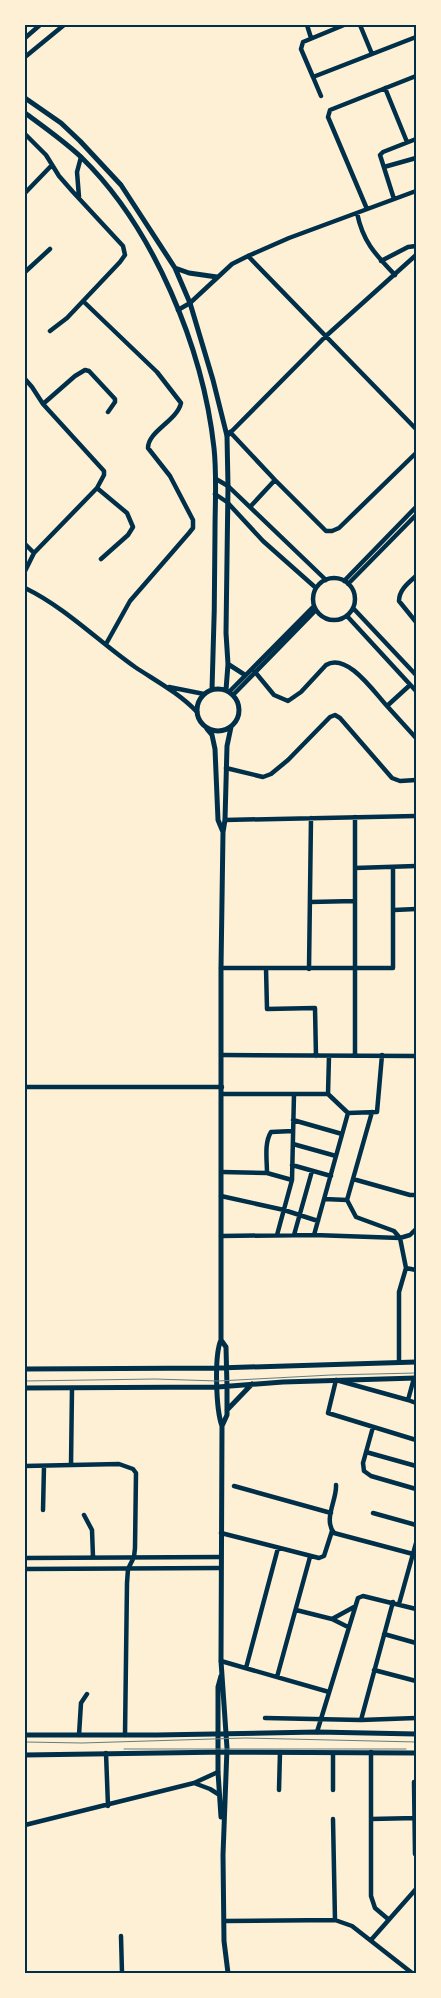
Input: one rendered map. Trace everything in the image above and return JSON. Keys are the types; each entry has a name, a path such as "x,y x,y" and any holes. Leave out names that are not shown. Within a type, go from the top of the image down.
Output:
{"street":[{"path":"25,38 40,25"},
{"path":"25,57 64,25"},
{"path":"307,25 312,38"},
{"path":"321,96 301,48 304,42 344,25"},
{"path":"360,25 372,54"},
{"path":"313,77 416,37"},
{"path":"367,209 328,117 328,113 330,110 416,76"},
{"path":"385,88 407,142"},
{"path":"25,98 80,140 121,185 175,268 190,303 229,434 226,633 229,692"},
{"path":"25,113 81,157 123,208 144,240 166,280 203,386 210,418 216,479 212,690"},
{"path":"25,134 46,155 59,176 125,250 120,262 67,318 50,331"},
{"path":"394,199 379,157 381,154 416,139"},
{"path":"79,198 77,179 81,157"},
{"path":"384,168 416,158"},
{"path":"25,193 52,165"},
{"path":"178,310 190,303 232,264 289,238 416,191"},
{"path":"356,213 364,237 381,260 395,274"},
{"path":"381,260 408,247 416,246"},
{"path":"25,272 50,249"},
{"path":"229,434 326,336 416,255"},
{"path":"248,256 416,428"},
{"path":"175,268 189,274 217,277"},
{"path":"83,301 157,372 180,403 180,409 150,440 148,448 170,476 193,520 193,528 130,601 106,644"},
{"path":"43,404 74,376 84,370 89,371 115,399 108,412"},
{"path":"25,379 43,404 104,472 97,488 34,553 25,571"},
{"path":"229,434 326,531 339,528 416,453"},
{"path":"216,479 228,486 326,580"},
{"path":"250,507 275,480"},
{"path":"97,488 127,513 133,527 128,535 101,559"},
{"path":"215,494 228,502 263,541 316,588"},
{"path":"346,582 416,507"},
{"path":"346,582 416,515"},
{"path":"25,544 34,553"},
{"path":"416,576 399,595 399,601 416,622"},
{"path":"332,578 346,582 354,595 353,608 347,616 334,620 327,619 315,608 313,597 316,588 326,580 332,578"},
{"path":"25,588 53,602 135,667 189,703 197,712 203,725 210,731 214,743 217,811 218,820 223,832"},
{"path":"229,692 255,672 315,608"},
{"path":"229,692 315,608"},
{"path":"353,608 375,634 416,676"},
{"path":"347,616 416,691"},
{"path":"255,672 274,694 288,702 301,692 326,665 330,663 343,663 356,672 416,738"},
{"path":"228,664 245,675"},
{"path":"387,706 410,685"},
{"path":"165,686 204,694"},
{"path":"197,712 198,705 204,694 212,690 229,692 236,699 239,711 235,723 231,727 220,731 208,729 203,725"},
{"path":"226,768 262,776 271,774 288,760 330,717 335,715 340,718 392,778 400,781 416,780"},
{"path":"222,1426 218,1416 218,1348 221,1340 221,968 223,832 227,746 231,727"},
{"path":"225,820 416,816"},
{"path":"354,817 356,1055"},
{"path":"308,968 311,818"},
{"path":"355,868 416,866"},
{"path":"221,968 394,968 394,867"},
{"path":"310,902 355,901"},
{"path":"394,910 416,909"},
{"path":"266,968 267,1010 315,1008 316,1056"},
{"path":"222,1055 329,1056 382,1054 416,1056"},
{"path":"222,1094 328,1094 348,1113 377,1112 382,1054"},
{"path":"328,1094 329,1056"},
{"path":"25,1087 222,1087"},
{"path":"277,1235 292,1180 294,1094"},
{"path":"372,1112 347,1200 356,1218 394,1231 400,1238 406,1268 399,1292 399,1362"},
{"path":"314,1235 348,1113"},
{"path":"293,1120 342,1134"},
{"path":"267,1173 270,1134 272,1132 293,1131"},
{"path":"293,1144 336,1156"},
{"path":"292,1165 331,1176"},
{"path":"294,1235 312,1170"},
{"path":"222,1172 267,1173 292,1180"},
{"path":"353,1179 416,1195"},
{"path":"221,1196 284,1210 318,1221"},
{"path":"324,1199 347,1200"},
{"path":"221,1236 314,1235 400,1238 410,1235 416,1229"},
{"path":"406,1268 416,1270"},
{"path":"221,1340 226,1347 227,1368 227,1411 222,1426 221,1672 224,1687 228,1752 222,1827"},
{"path":"25,1368 227,1368 416,1362"},
{"path":"25,1388 227,1387 252,1384 415,1378 408,1400"},
{"path":"336,1380 416,1403"},
{"path":"336,1380 328,1413 416,1440"},
{"path":"227,1411 252,1384"},
{"path":"71,1466 72,1388"},
{"path":"373,1427 362,1469 366,1474 416,1488"},
{"path":"366,1452 416,1466"},
{"path":"25,1466 119,1464 133,1469 137,1480 134,1557 128,1568 125,1735"},
{"path":"43,1510 44,1466"},
{"path":"221,1533 310,1557 319,1558 324,1556 332,1531 331,1513 336,1485"},
{"path":"234,1486 331,1513"},
{"path":"373,1513 416,1525"},
{"path":"84,1515 92,1530 93,1557"},
{"path":"332,1531 413,1554"},
{"path":"399,1604 416,1542"},
{"path":"246,1668 278,1548"},
{"path":"25,1558 221,1557"},
{"path":"277,1677 310,1557"},
{"path":"25,1569 221,1568"},
{"path":"316,1732 358,1598 363,1596 416,1609"},
{"path":"361,1720 393,1602"},
{"path":"332,1619 354,1607"},
{"path":"296,1610 332,1619 348,1627"},
{"path":"384,1634 416,1643"},
{"path":"221,1661 329,1692"},
{"path":"374,1670 416,1681"},
{"path":"221,1672 218,1687 218,1794 222,1827 224,1941 228,1973"},
{"path":"79,1735 81,1702 87,1694"},
{"path":"265,1718 361,1720 416,1718"},
{"path":"25,1735 316,1732 416,1734"},
{"path":"25,1755 218,1752 416,1752"},
{"path":"279,1790 280,1752"},
{"path":"371,1752 372,1903 388,1919"},
{"path":"106,1753 108,1806"},
{"path":"333,1753 333,1790"},
{"path":"25,1825 108,1806 194,1783 218,1772"},
{"path":"414,1782 415,1854"},
{"path":"194,1783 218,1794"},
{"path":"370,1819 415,1818"},
{"path":"333,1819 335,1920"},
{"path":"371,1940 416,1889"},
{"path":"224,1921 335,1920 352,1926 412,1973"},
{"path":"121,1936 122,1973"}],"tram line":[{"path":"25,1381 155,1379 218,1381 416,1373"},
{"path":"25,1742 82,1743 245,1738 416,1742"},
{"path":"124,1749 406,1749"}]}
